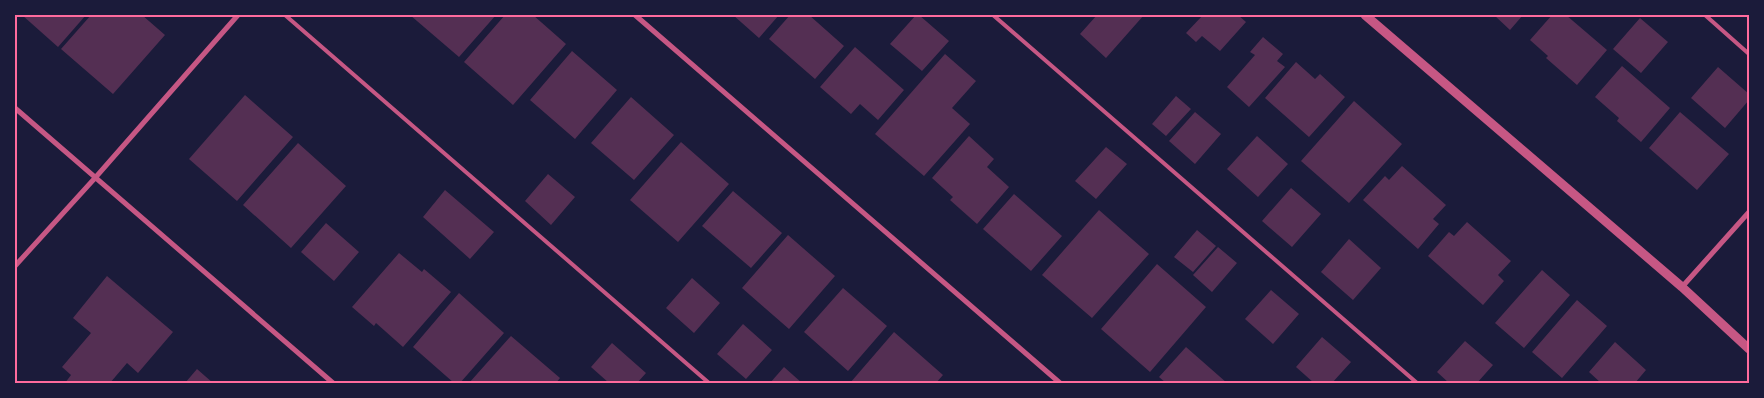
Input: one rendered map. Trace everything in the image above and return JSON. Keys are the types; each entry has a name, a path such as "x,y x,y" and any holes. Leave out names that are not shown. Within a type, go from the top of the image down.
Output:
{"street":[{"path":"15,266 238,15"},
{"path":"634,15 1060,383"},
{"path":"1365,15 1682,287 1749,349"},
{"path":"15,108 333,383"},
{"path":"1682,287 1749,212"}],"lane":[{"path":"285,15 709,383"},
{"path":"993,15 1417,383"},
{"path":"1705,15 1749,54"}],"building":[{"path":"22,15 86,15 58,47"},
{"path":"91,15 142,15 165,35 113,94 61,49"},
{"path":"410,15 496,15 459,57"},
{"path":"505,15 533,15 566,44 513,105 464,62"},
{"path":"733,15 779,15 759,38"},
{"path":"790,15 809,15 844,46 815,79 769,39"},
{"path":"916,15 919,15 949,41 922,71 890,44"},
{"path":"1097,15 1144,15 1106,58 1080,34"},
{"path":"1203,15 1238,15 1246,22 1220,51 1202,36 1196,42 1186,33"},
{"path":"1494,15 1523,15 1510,30"},
{"path":"1552,15 1566,15 1607,50 1577,85 1546,58 1548,56 1530,40"},
{"path":"1640,18 1668,42 1641,73 1613,49"},
{"path":"1263,37 1283,54 1277,61 1285,67 1249,107 1227,87 1255,55 1250,52"},
{"path":"855,47 904,90 878,120 860,104 851,114 820,87"},
{"path":"572,51 617,90 575,139 530,100"},
{"path":"945,54 976,81 952,108 970,124 924,176 875,134"},
{"path":"1296,62 1315,79 1320,74 1345,97 1309,137 1265,98"},
{"path":"1622,66 1670,108 1641,142 1617,121 1619,118 1595,97"},
{"path":"1718,67 1749,94 1749,100 1725,128 1691,98"},
{"path":"245,95 293,137 237,201 189,159"},
{"path":"1176,96 1191,109 1166,136 1152,124"},
{"path":"631,97 674,135 634,180 591,143"},
{"path":"1354,101 1402,144 1349,203 1301,161"},
{"path":"1195,112 1221,134 1195,164 1169,141"},
{"path":"1680,112 1729,154 1697,190 1649,148"},
{"path":"969,136 994,159 987,167 1009,187 977,224 950,200 953,197 932,178"},
{"path":"1257,136 1288,164 1258,197 1227,169"},
{"path":"681,142 729,184 678,242 630,200"},
{"path":"298,143 346,186 291,248 243,205"},
{"path":"1106,147 1127,164 1096,199 1075,181"},
{"path":"1402,166 1446,205 1433,219 1439,224 1418,249 1363,200 1385,176 1389,180"},
{"path":"548,174 575,197 551,225 525,201"},
{"path":"1291,188 1321,214 1292,247 1262,221"},
{"path":"445,190 494,232 470,259 423,217"},
{"path":"733,191 782,233 751,268 702,226"},
{"path":"1014,194 1062,236 1031,271 983,229"},
{"path":"1099,210 1149,254 1092,318 1042,275"},
{"path":"1467,222 1511,261 1498,275 1504,281 1483,305 1428,256 1449,232 1454,236"},
{"path":"326,223 359,252 334,281 301,252"},
{"path":"1197,230 1216,246 1193,272 1174,257"},
{"path":"788,235 835,276 789,329 742,288"},
{"path":"1349,239 1381,268 1353,300 1321,272"},
{"path":"1218,247 1237,263 1212,292 1193,275"},
{"path":"399,253 422,272 424,269 451,292 403,347 376,323 374,326 352,307"},
{"path":"1157,264 1206,307 1150,372 1101,329"},
{"path":"1542,270 1570,295 1524,348 1495,323"},
{"path":"107,276 173,332 138,373 127,363 110,383 65,383 71,375 62,367 91,333 73,318"},
{"path":"692,278 720,303 694,333 666,308"},
{"path":"843,288 887,326 848,371 804,332"},
{"path":"1271,290 1299,314 1273,344 1245,319"},
{"path":"459,293 504,333 460,383 454,383 413,347"},
{"path":"1577,300 1607,326 1562,378 1532,352"},
{"path":"743,324 772,350 746,379 717,354"},
{"path":"894,332 943,375 936,383 850,383"},
{"path":"511,336 560,378 556,383 469,383"},
{"path":"1322,337 1351,362 1332,383 1314,383 1296,367"},
{"path":"1465,341 1493,365 1477,383 1449,383 1437,372"},
{"path":"1615,342 1646,370 1635,383 1601,383 1589,372"},
{"path":"612,343 646,373 637,383 609,383 591,367"},
{"path":"1186,347 1227,383 1166,383 1159,377"},
{"path":"784,367 802,383 770,383"},
{"path":"197,369 213,383 185,383"}]}
